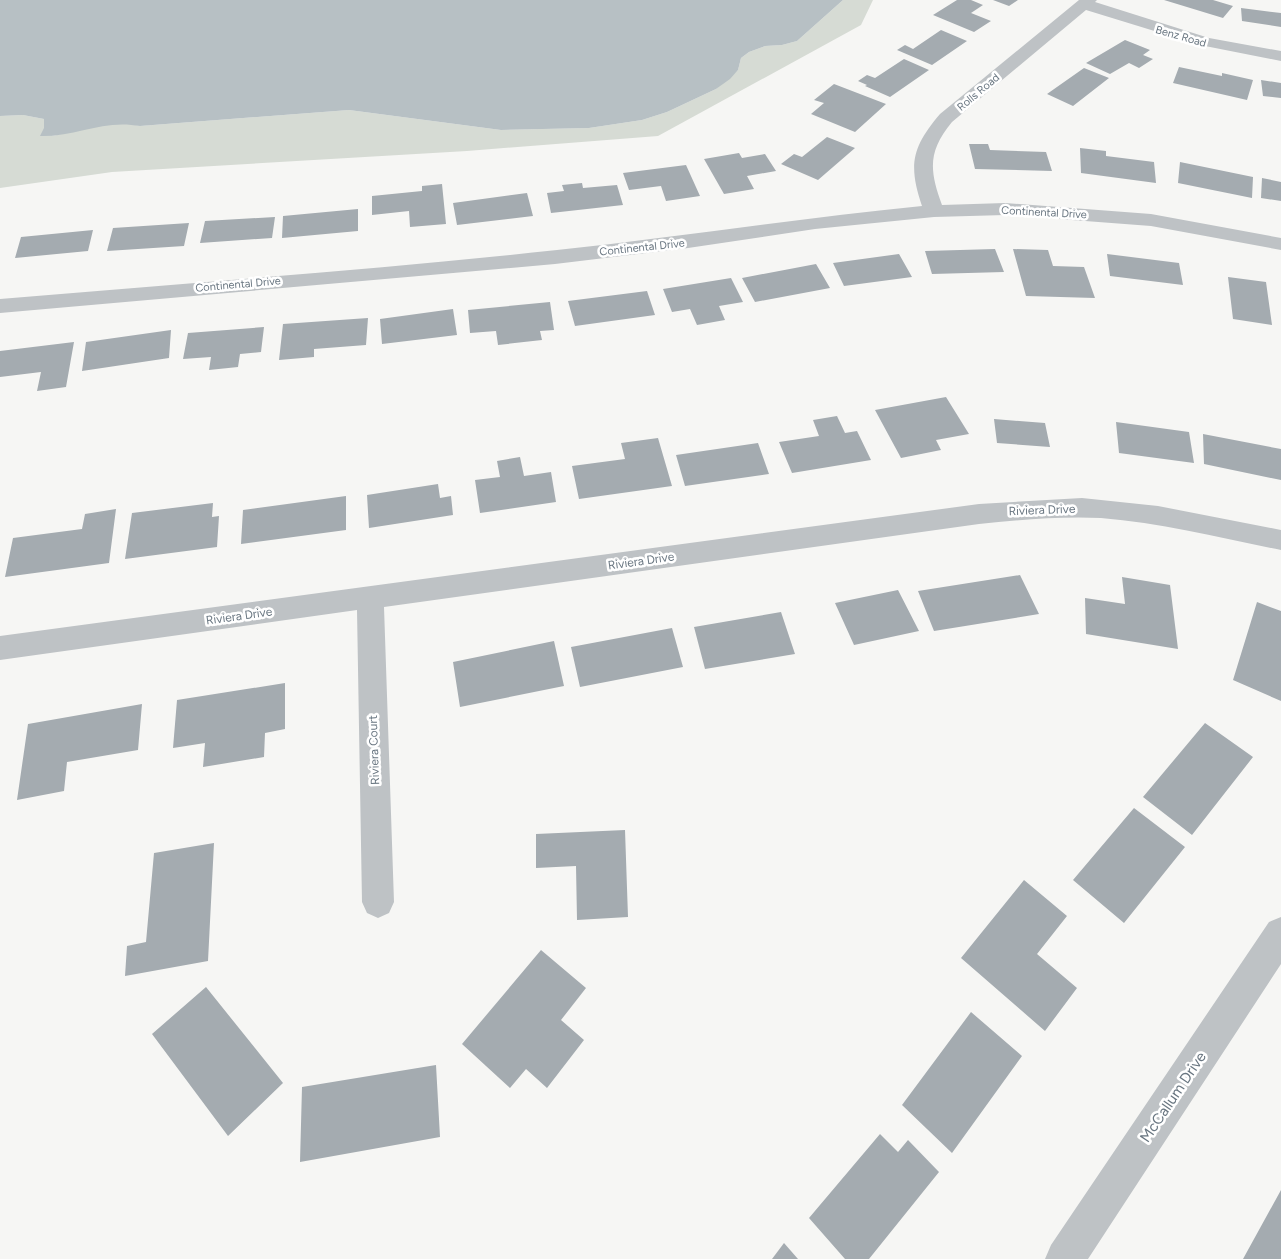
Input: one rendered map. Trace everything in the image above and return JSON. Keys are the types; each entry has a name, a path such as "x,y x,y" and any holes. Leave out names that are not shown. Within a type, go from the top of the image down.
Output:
{"street":[{"name":"Benz Road","path":"1087,2 1190,39 1224,47 1281,56"},
{"name":"Rolls Road","path":"934,211 925,187 922,166 924,152 932,134 946,118 1087,2"},
{"name":"Continental Drive","path":"0,306 555,257 688,242 816,223 934,211 1005,209 1151,220 1281,244"},
{"name":"Riviera Drive","path":"0,648 979,514 1042,508 1115,510 1176,519 1281,540"},
{"name":"Riviera Court","path":"370,598 378,902"},
{"name":"McCallum Drive","path":"1065,1259 1281,934"}],"shaded area":[{"path":"0,0 843,0 797,41 782,45 765,46 749,52 741,58 738,70 730,79 716,89 667,112 642,120 589,128 501,130 349,110 140,126 127,124 102,126 66,134 40,136 44,128 44,119 23,115 0,116"},
{"path":"843,0 873,0 861,25 658,136 467,151 112,172 0,188 0,116 23,115 44,119 44,128 53,136 97,125 125,123 140,126 349,110 501,130 589,128 642,120 667,112 716,89 738,70 741,58 749,52 765,46 782,45 797,41"}],"building":[{"path":"957,0 971,0 983,5 971,13 991,21 974,32 933,15"},
{"path":"993,0 1018,0 1009,6"},
{"path":"1164,0 1213,0 1233,6 1223,18"},
{"path":"1241,8 1281,13 1281,27 1242,21"},
{"path":"941,30 967,41 932,65 897,50 905,45 913,49"},
{"path":"1125,40 1150,50 1143,55 1153,59 1139,68 1129,63 1110,74 1086,63"},
{"path":"904,59 929,70 890,97 858,81 867,75 875,78"},
{"path":"1179,67 1222,76 1222,73 1253,80 1247,100 1173,83"},
{"path":"1084,68 1109,78 1073,106 1047,94"},
{"path":"1261,80 1281,83 1281,98 1263,96"},
{"path":"834,84 886,104 855,132 811,114 824,103 814,100"},
{"path":"827,137 855,148 818,180 781,164 794,154 802,157"},
{"path":"969,144 988,144 990,150 1046,152 1052,171 975,169"},
{"path":"1080,148 1106,151 1106,156 1154,162 1156,183 1081,173"},
{"path":"739,153 742,158 765,154 776,171 747,176 754,189 724,194 704,159"},
{"path":"1180,162 1253,177 1252,198 1178,183"},
{"path":"686,165 700,196 666,201 661,186 629,190 623,173"},
{"path":"1262,178 1281,182 1281,201 1261,198"},
{"path":"582,183 583,188 617,185 623,205 551,213 547,193 564,191 562,185"},
{"path":"442,184 446,224 410,227 409,211 372,215 372,196 422,191 422,186"},
{"path":"527,193 533,216 457,225 453,203"},
{"path":"358,209 358,231 282,238 283,216"},
{"path":"275,217 272,238 200,243 205,221"},
{"path":"189,223 184,246 107,251 113,228"},
{"path":"93,230 88,251 15,258 21,237"},
{"path":"995,249 1004,272 932,274 925,251"},
{"path":"1013,249 1048,250 1053,266 1084,267 1095,298 1026,296"},
{"path":"899,254 912,277 844,286 833,263"},
{"path":"1107,254 1179,263 1183,285 1110,276"},
{"path":"816,264 830,288 755,302 742,278"},
{"path":"1228,277 1266,282 1272,325 1233,319"},
{"path":"731,278 743,302 719,306 725,320 697,325 690,309 672,312 663,289"},
{"path":"647,291 655,315 575,326 568,301"},
{"path":"550,302 554,330 540,331 542,340 498,345 496,331 470,333 468,310"},
{"path":"453,309 457,335 382,344 380,319"},
{"path":"368,318 366,345 314,349 314,357 279,360 283,324"},
{"path":"264,327 261,352 240,354 238,367 209,370 211,357 183,359 188,333"},
{"path":"171,330 169,358 82,371 86,342"},
{"path":"74,342 66,387 37,391 41,372 0,377 0,351"},
{"path":"946,397 969,434 936,440 941,450 901,458 875,410"},
{"path":"837,416 845,433 857,431 871,460 792,473 779,442 819,436 813,420"},
{"path":"994,419 1045,423 1050,447 997,443"},
{"path":"1116,422 1189,432 1194,463 1119,453"},
{"path":"1203,434 1281,449 1281,480 1204,464"},
{"path":"658,438 672,486 579,499 572,466 625,459 621,443"},
{"path":"758,443 769,474 685,486 676,455"},
{"path":"520,457 524,476 551,472 556,502 480,513 475,480 500,477 497,461"},
{"path":"438,484 440,498 451,496 453,515 369,528 367,495"},
{"path":"346,496 346,530 241,544 243,510"},
{"path":"213,503 212,517 219,516 217,547 125,559 132,513"},
{"path":"116,509 109,563 5,577 13,538 82,529 85,514"},
{"path":"1020,575 1039,614 934,631 918,591"},
{"path":"1122,577 1170,585 1178,649 1086,634 1085,598 1125,604"},
{"path":"898,590 919,631 854,645 835,603"},
{"path":"1257,602 1281,611 1281,701 1233,680"},
{"path":"781,612 795,654 705,669 694,627"},
{"path":"672,628 683,667 580,687 571,647"},
{"path":"554,641 564,686 460,707 453,662"},
{"path":"285,683 285,729 265,733 264,757 203,767 205,743 173,748 177,700"},
{"path":"142,704 138,750 67,762 64,791 17,800 28,724"},
{"path":"1205,723 1253,757 1192,835 1143,797"},
{"path":"1134,808 1185,847 1124,923 1073,880"},
{"path":"625,830 628,917 577,920 576,866 536,868 536,834"},
{"path":"214,843 208,961 125,976 127,946 146,942 154,853"},
{"path":"1024,880 1067,916 1037,954 1077,988 1045,1031 961,958"},
{"path":"541,950 586,988 561,1020 584,1040 547,1088 526,1069 510,1088 462,1044"},
{"path":"206,987 283,1083 228,1136 152,1034"},
{"path":"971,1012 1022,1056 952,1153 902,1105"},
{"path":"436,1065 440,1137 300,1162 302,1087"},
{"path":"880,1134 898,1152 908,1140 939,1172 869,1259 845,1259 809,1218"},
{"path":"1281,1190 1281,1259 1243,1259"},
{"path":"784,1243 798,1259 772,1259"}]}
